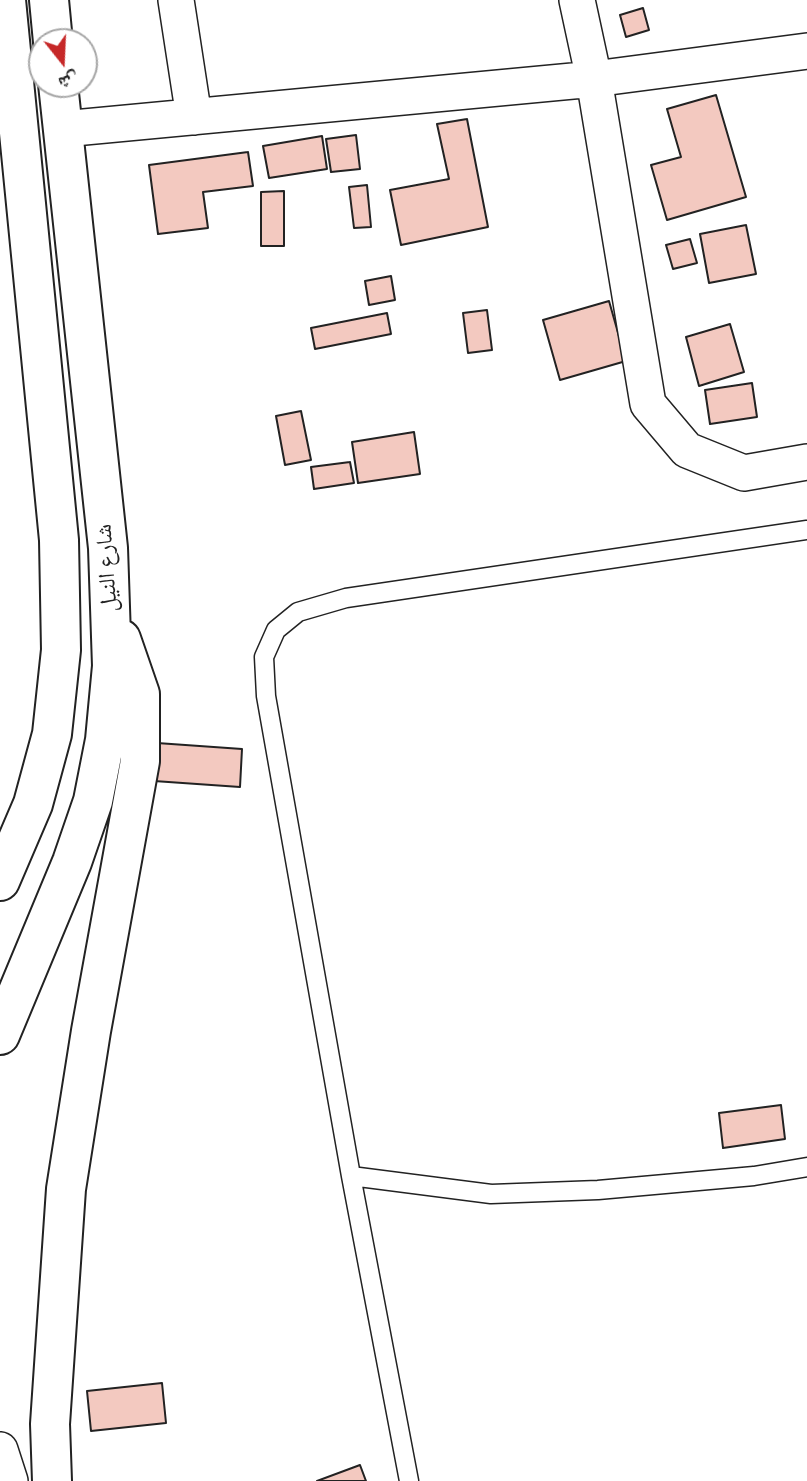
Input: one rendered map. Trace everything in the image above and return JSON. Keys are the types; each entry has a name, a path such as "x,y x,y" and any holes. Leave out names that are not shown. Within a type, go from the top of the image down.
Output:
{"main road":[{"name":"شارع النيل","path":"0,881 33,804 52,734 61,650 59,540 6,0"},
{"path":"49,0 52,28"},
{"name":"شارع النيل","path":"0,1035 72,862 93,801 105,740 113,666 108,548 60,98"},
{"path":"52,1481 50,1423 66,1189 100,978 140,761 140,694 111,607"}],"street":[{"path":"176,0 194,117"},
{"path":"577,0 594,79 648,404 687,450 744,473 807,463"},
{"path":"63,129 594,79 807,51"},
{"path":"0,1450 10,1481"}],"lane":[{"path":"409,1481 351,1176 266,696 264,657 276,630 298,611 346,598 807,530"},
{"path":"351,1176 491,1194 598,1190 754,1175 807,1167"}],"building":[{"path":"643,8 649,30 626,37 620,15"},
{"path":"716,95 746,197 667,220 651,165 681,157 667,109"},
{"path":"467,119 488,227 401,245 390,190 449,179 437,124"},
{"path":"356,135 360,169 331,172 326,139"},
{"path":"322,136 327,169 269,178 263,146"},
{"path":"248,152 253,186 203,192 208,228 158,234 149,165"},
{"path":"367,185 371,227 354,228 349,187"},
{"path":"284,191 284,246 261,246 261,192"},
{"path":"746,225 756,274 709,283 700,234"},
{"path":"690,239 697,263 673,269 666,245"},
{"path":"391,276 395,300 369,305 365,281"},
{"path":"609,301 626,361 560,380 543,320"},
{"path":"487,310 492,350 468,353 463,313"},
{"path":"387,313 391,334 315,349 311,328"},
{"path":"730,324 744,372 699,386 686,337"},
{"path":"752,383 757,417 710,424 705,390"},
{"path":"301,411 311,460 285,465 276,416"},
{"path":"414,432 420,474 358,483 352,442"},
{"path":"350,462 354,483 314,489 311,467"},
{"path":"157,743 242,749 240,787 154,781"},
{"path":"781,1105 785,1139 723,1148 719,1113"},
{"path":"162,1383 166,1423 91,1431 87,1391"},
{"path":"360,1465 366,1481 317,1481"}]}
